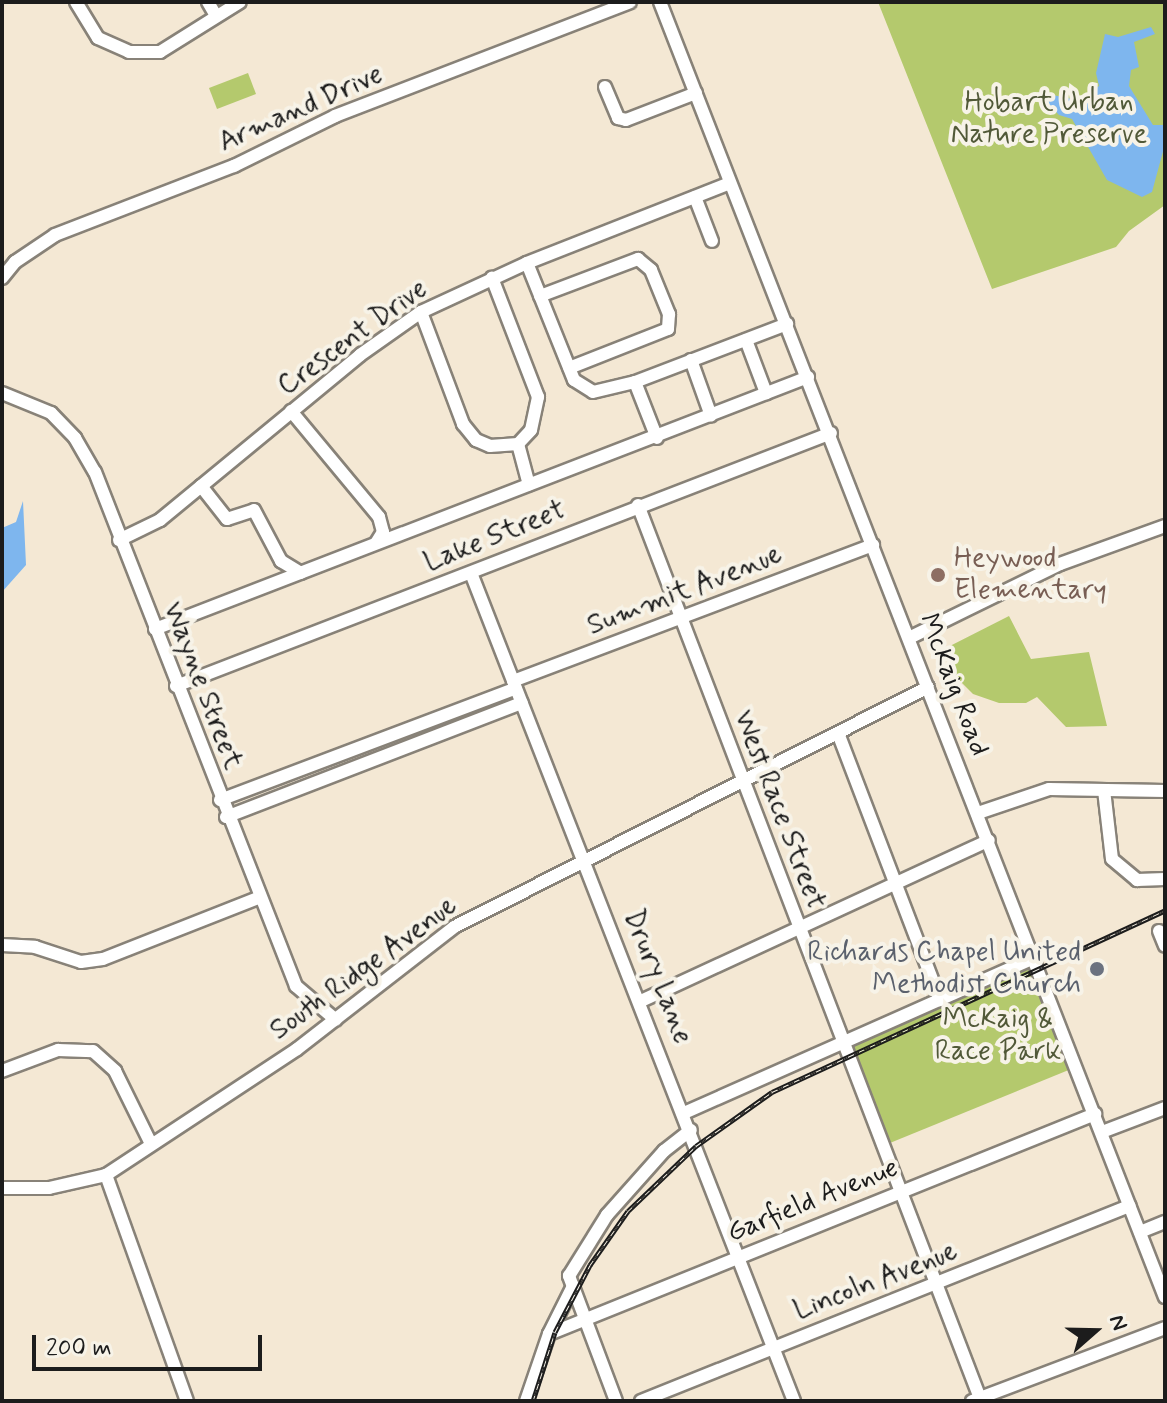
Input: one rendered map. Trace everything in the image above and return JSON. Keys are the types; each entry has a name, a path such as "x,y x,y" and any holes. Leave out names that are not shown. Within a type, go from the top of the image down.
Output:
{"street":[{"path":"76,2 98,38 129,52 160,52 240,2"},
{"path":"208,2 216,16"},
{"name":"Armand Drive","path":"2,278 15,262 55,235 234,166 335,116 630,2"},
{"name":"McKaig Road","path":"660,2 831,433 1165,1297"},
{"path":"605,87 618,118 626,120 696,93"},
{"name":"Crescent Drive","path":"119,540 160,520 291,411 421,312 527,263 730,183"},
{"path":"695,197 712,241"},
{"path":"540,296 638,259 651,270 669,314 668,329 569,368"},
{"path":"527,263 574,380 593,392 635,382 787,324"},
{"path":"421,312 463,424 476,440 490,446 518,444 535,422 538,397 492,278"},
{"path":"746,340 766,393"},
{"path":"691,360 711,416"},
{"path":"155,629 657,438 808,377"},
{"path":"635,382 657,438"},
{"name":"Wayne Street","path":"2,393 51,413 75,438 95,472 226,817 296,986 336,1020"},
{"path":"291,411 379,517 383,532 376,543"},
{"name":"Lake Street","path":"176,686 831,433"},
{"path":"518,444 529,485"},
{"path":"201,486 227,519 254,510 281,561 301,573"},
{"name":"West Race Street","path":"638,505 903,1191 977,1400"},
{"path":"909,638 1047,569 1165,526"},
{"name":"Summit Avenue","path":"220,800 873,545"},
{"name":"Drury Lane","path":"471,573 641,1001 794,1401"},
{"name":"South Ridge Avenue","path":"2,1188 49,1188 106,1175 336,1020 454,927 928,687"},
{"path":"226,817 522,703"},
{"path":"838,733 940,1000"},
{"path":"1104,790 1112,859 1137,880 1158,881"},
{"path":"978,813 1037,791 1165,791"},
{"path":"641,1001 989,840"},
{"path":"2,945 35,947 81,962 103,959 260,897"},
{"path":"1159,931 1165,946"},
{"path":"684,1113 1033,958"},
{"path":"2,1071 58,1050 93,1051 115,1071 151,1144"},
{"path":"1102,1132 1165,1108"},
{"name":"Garfield Avenue","path":"549,1334 1095,1114"},
{"path":"526,1401 571,1281 607,1215 664,1151 691,1130"},
{"path":"106,1175 187,1401"},
{"name":"Lincoln Avenue","path":"641,1401 1129,1206"},
{"path":"1140,1232 1165,1222"},
{"path":"571,1281 616,1401"},
{"path":"977,1400 1165,1328"}],"green space":[{"name":"Hobart Urban Nature Preserve","path":"878,2 1165,2 1165,205 1129,231 1116,247 992,289"},
{"path":"248,73 256,94 217,109 209,88"},
{"path":"1009,616 1031,659 1089,652 1107,726 1066,727 1037,697 1026,703 999,703 973,694 956,677 944,649"},
{"name":"McKaig & Race Park","path":"1033,958 1076,1067 885,1145 845,1040"}],"water":[{"path":"1151,27 1155,34 1134,42 1139,67 1131,70 1129,86 1153,125 1165,125 1165,144 1152,192 1142,197 1107,180 1072,119 1059,115 1038,92 1077,100 1099,86 1096,73 1105,34 1118,37"},
{"path":"23,501 26,565 2,592 2,528 16,522"}],"railway":[{"path":"533,1401 555,1332 590,1265 628,1211 696,1146 772,1092 1165,910"}],"place":[{"name":"Heywood Elementary","path":"938,575"},
{"name":"Richards Chapel United Methodist Church","path":"1097,969"}]}
